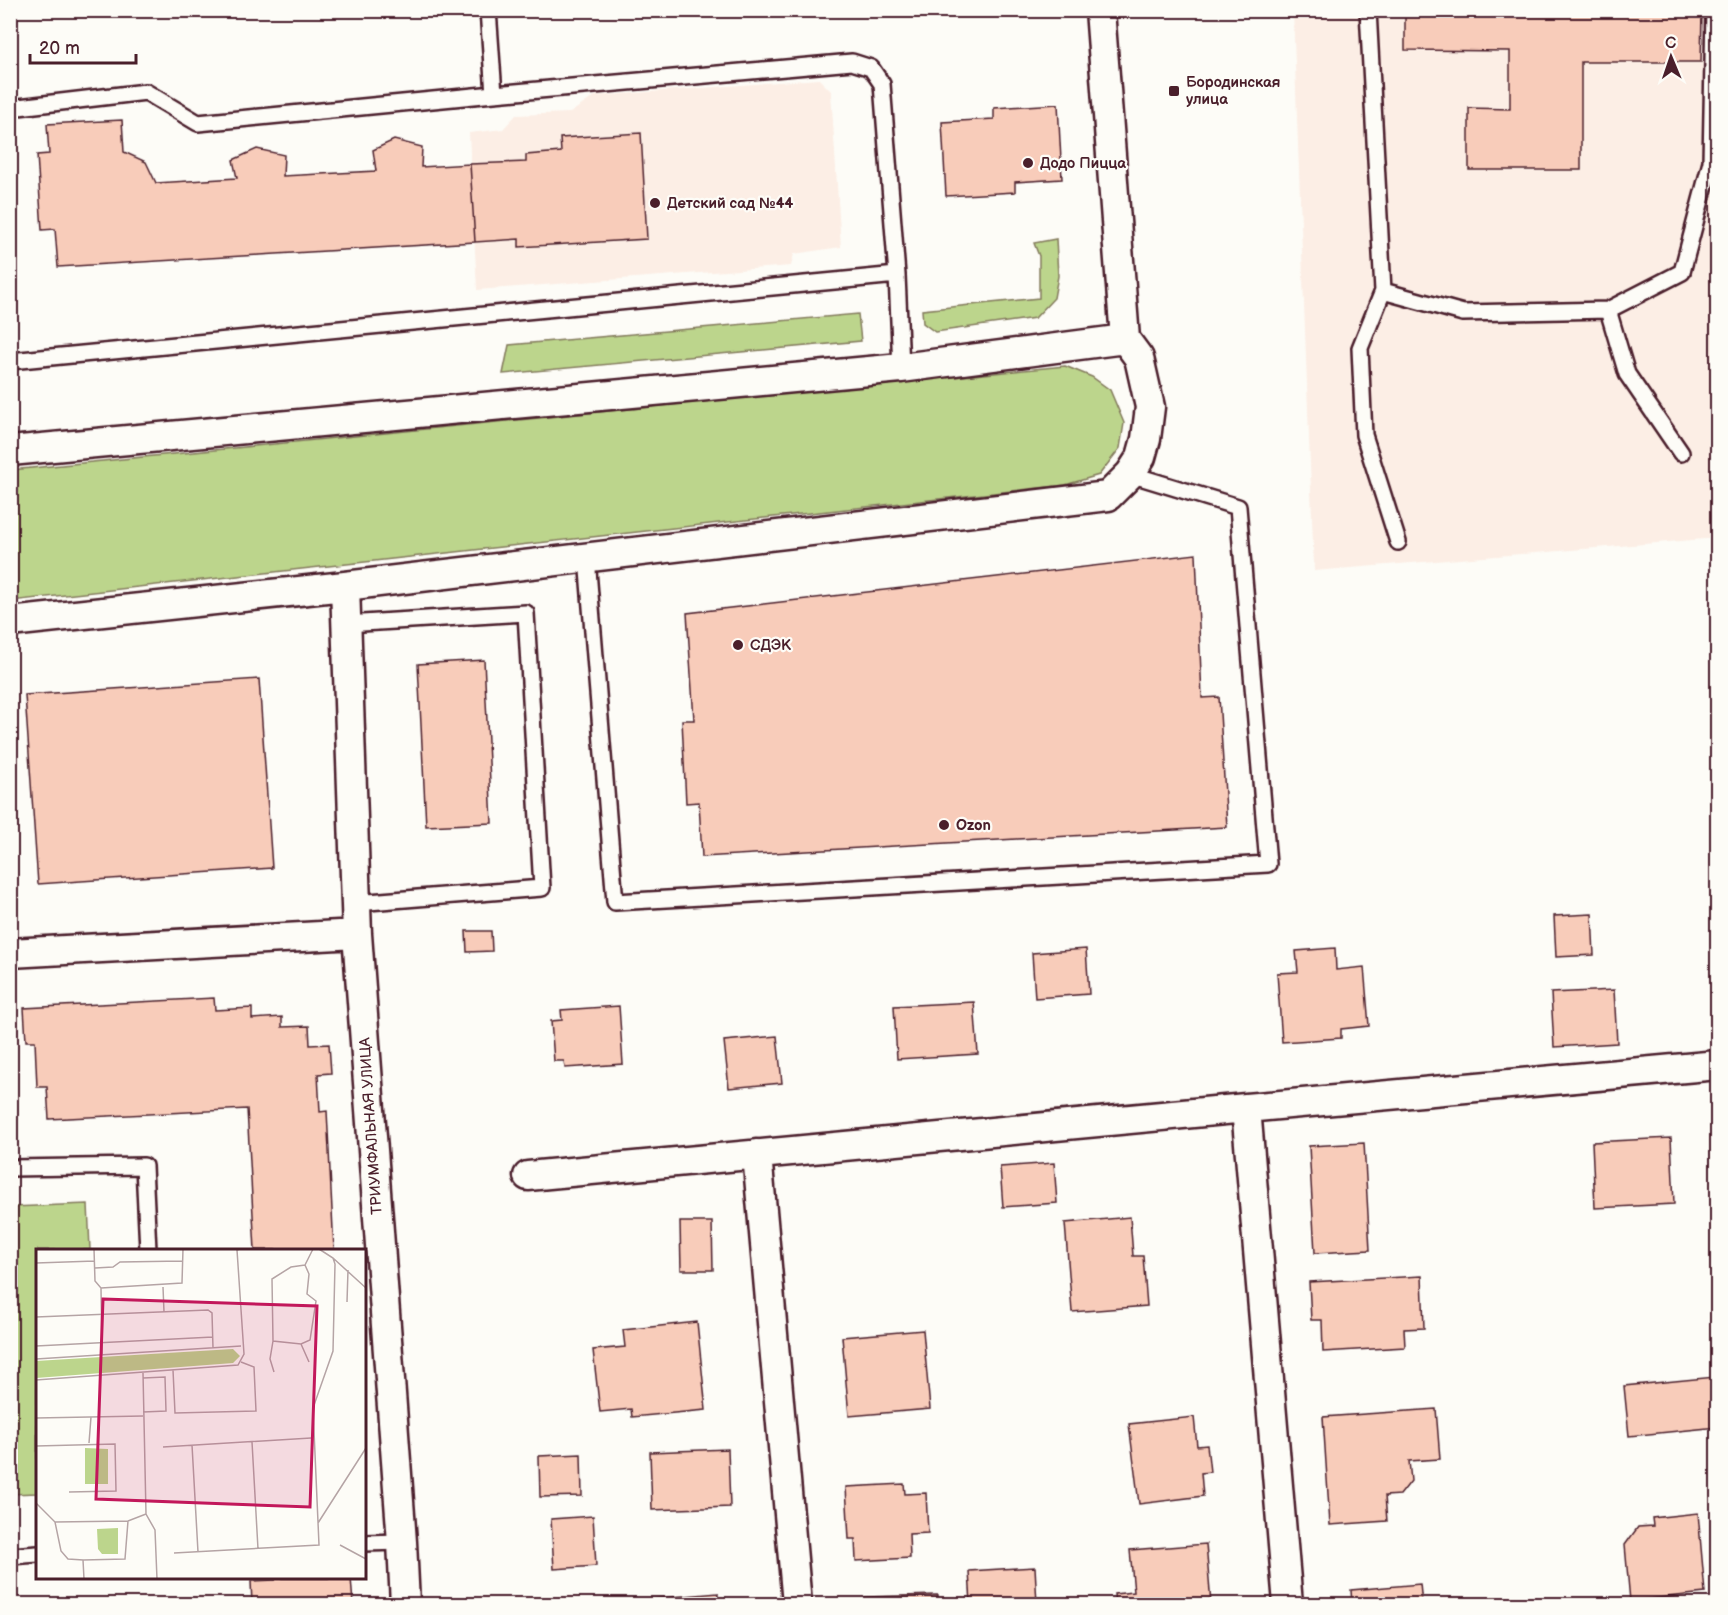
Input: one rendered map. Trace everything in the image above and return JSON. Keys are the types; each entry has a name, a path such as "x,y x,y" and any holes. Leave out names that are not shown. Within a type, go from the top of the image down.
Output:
{"street":[{"path":"10,622 345,586 1108,496 1130,474 1142,457 1150,406 1139,358 1125,339 1100,10"},
{"path":"10,452 901,368 1125,339"},
{"name":"ТРИУМФАЛЬНАЯ УЛИЦА","path":"345,586 357,934 405,1605"},
{"path":"10,953 357,934"},
{"path":"528,1176 1718,1065"},
{"path":"1246,1108 1288,1605"},
{"path":"758,1154 798,1605"}],"lane":[{"path":"488,10 494,94"},
{"path":"1368,10 1383,291 1360,348 1364,435 1398,542"},
{"path":"1383,291 1464,313 1608,310 1682,273 1711,162 1714,10"},
{"path":"10,108 146,92 198,123 852,62 871,68 882,84 897,275 901,368"},
{"path":"10,361 897,275"},
{"path":"1608,310 1627,374 1681,453"},
{"path":"587,558 615,902 1268,864 1238,507 1130,474"},
{"path":"346,624 526,613 542,888 356,903"},
{"path":"10,1168 144,1166 148,1249"},
{"path":"366,1543 402,1542"},
{"path":"10,1556 36,1554"}],"shaded area":[{"path":"1293,11 1717,11 1717,538 1314,571"},
{"name":"Детский сад №44","path":"819,79 831,91 841,247 794,254 791,266 477,290 469,133 503,129 516,115 570,113 595,96"}],"green space":[{"path":"1056,239 1058,276 1054,298 1035,318 935,332 923,323 922,310 1039,298 1039,256 1034,243"},
{"path":"858,314 861,341 503,374 509,345"},
{"path":"1065,366 1092,377 1110,390 1124,423 1120,448 1099,475 1065,485 11,601 11,470"},
{"path":"88,1204 90,1249 36,1249 36,1493 11,1494 11,1207"}],"building":[{"path":"1405,10 1702,10 1701,62 1581,62 1581,170 1469,170 1469,108 1510,109 1510,51 1405,50"},
{"path":"1058,104 1062,179 1015,182 1015,192 946,196 942,122 994,119 994,108"},
{"path":"122,120 124,152 146,162 156,183 237,178 233,160 257,149 284,155 283,176 376,171 373,150 394,140 422,147 421,167 470,164 475,242 58,267 55,229 42,230 37,155 49,154 47,124"},
{"path":"641,133 647,239 519,247 519,239 475,242 470,164 526,162 526,155 561,152 560,138"},
{"path":"1196,554 1202,698 1219,697 1227,827 702,857 699,802 686,803 682,720 694,720 687,613"},
{"path":"484,660 492,823 426,826 418,664"},
{"path":"259,679 272,868 38,884 25,695"},
{"path":"1592,914 1594,955 1556,957 1554,916"},
{"path":"466,931 491,931 492,951 467,952"},
{"path":"1335,948 1336,970 1364,967 1369,1026 1341,1029 1341,1038 1282,1042 1277,973 1298,972 1296,951"},
{"path":"1086,949 1089,994 1035,998 1032,953"},
{"path":"1614,990 1617,1043 1554,1047 1551,993"},
{"path":"214,998 215,1010 252,1008 252,1019 282,1017 282,1027 309,1026 310,1045 329,1044 331,1073 318,1074 320,1112 327,1111 334,1249 255,1249 247,1109 49,1119 47,1087 37,1087 35,1041 26,1041 24,1008"},
{"path":"974,1002 978,1054 897,1059 894,1006"},
{"path":"619,1006 623,1064 565,1068 564,1061 554,1061 551,1021 562,1020 561,1010"},
{"path":"777,1036 782,1083 729,1088 724,1041"},
{"path":"1671,1138 1674,1204 1595,1208 1592,1142"},
{"path":"1364,1143 1370,1250 1315,1253 1309,1146"},
{"path":"1054,1163 1057,1203 1003,1207 1000,1167"},
{"path":"1130,1217 1133,1256 1143,1256 1147,1306 1072,1312 1065,1223"},
{"path":"680,1222 712,1222 713,1270 681,1270"},
{"path":"1422,1276 1424,1328 1404,1329 1405,1347 1323,1352 1322,1320 1311,1320 1309,1282"},
{"path":"697,1322 706,1410 632,1417 631,1409 600,1412 593,1350 625,1347 623,1330"},
{"path":"923,1330 930,1409 849,1416 842,1337"},
{"path":"1715,1377 1718,1427 1629,1436 1624,1386"},
{"path":"1436,1409 1440,1459 1409,1461 1411,1481 1400,1495 1385,1496 1387,1521 1330,1525 1323,1417"},
{"path":"1194,1417 1197,1446 1207,1445 1210,1472 1201,1473 1203,1496 1139,1504 1129,1424"},
{"path":"728,1449 730,1507 652,1510 650,1452"},
{"path":"581,1454 582,1496 540,1497 539,1456"},
{"path":"904,1484 905,1494 926,1493 928,1533 909,1534 910,1558 856,1561 855,1539 849,1539 846,1487"},
{"path":"1698,1513 1705,1593 1630,1601 1625,1545 1638,1527 1653,1526 1652,1518"},
{"path":"593,1516 596,1566 554,1569 551,1519"},
{"path":"1206,1544 1211,1604 1115,1604 1114,1594 1134,1592 1130,1550"},
{"path":"1035,1567 1037,1604 971,1604 969,1571"},
{"path":"351,1579 353,1604 252,1604 251,1581"},
{"path":"1420,1584 1422,1604 1352,1604 1351,1590"},
{"path":"718,1593 718,1604 652,1604 651,1599"},
{"path":"938,1595 938,1604 865,1604 865,1597"}],"place":[{"name":"Бородинская улица","path":"1174,91"},
{"name":"Додо Пицца","path":"1028,163"},
{"name":"Детский сад №44","path":"655,203"},
{"name":"СДЭК","path":"738,645"},
{"name":"Ozon","path":"944,825"}]}
